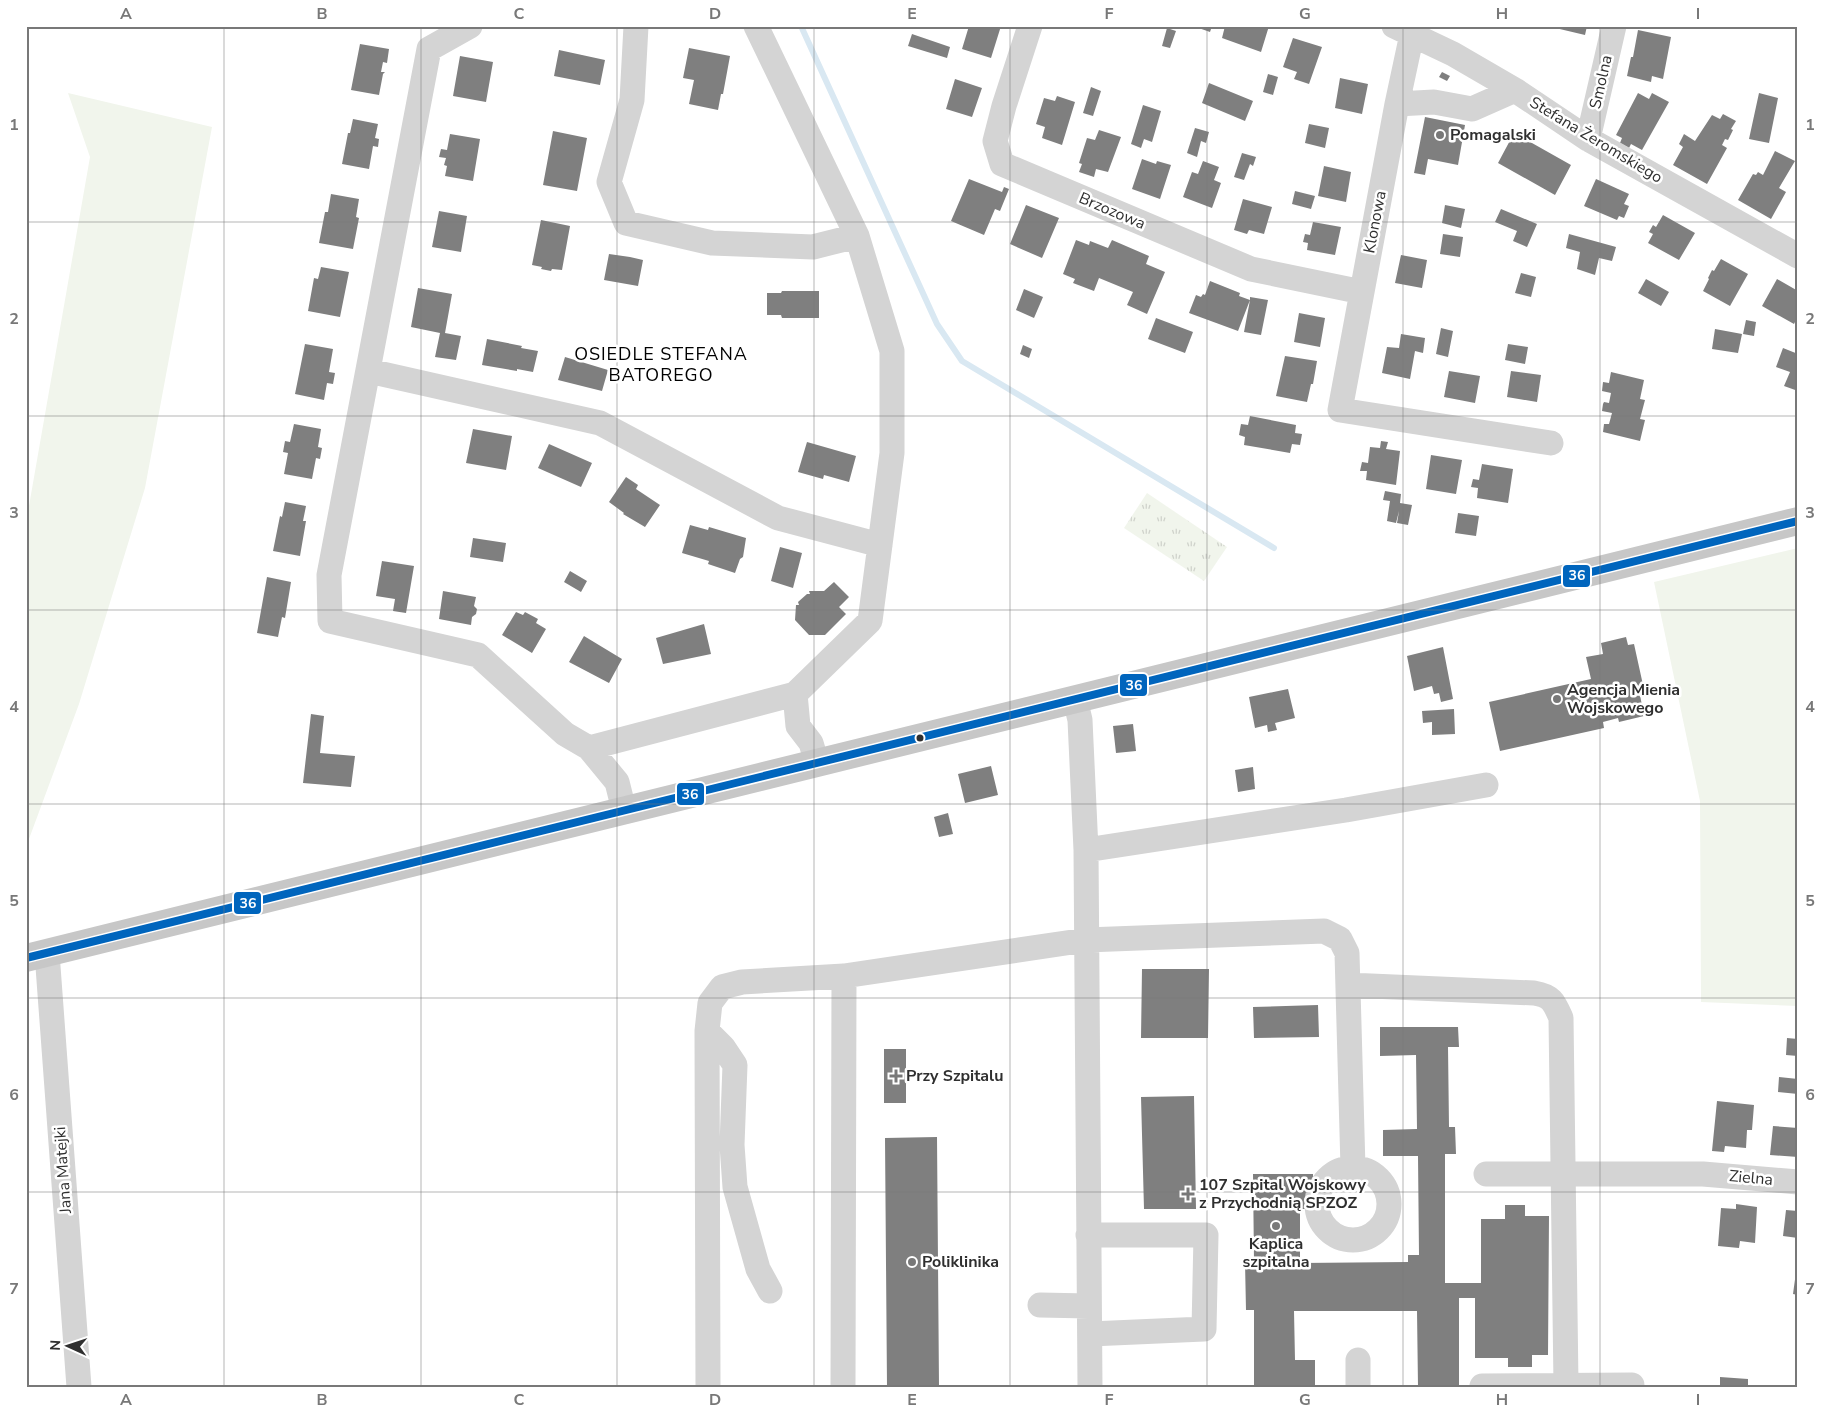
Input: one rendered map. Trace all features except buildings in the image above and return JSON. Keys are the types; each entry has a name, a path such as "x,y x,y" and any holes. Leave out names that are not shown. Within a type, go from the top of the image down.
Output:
{"main road":[{"path":"37,955 1798,521"}],"street":[{"path":"470,26 429,49 329,575 330,621 478,655 565,734 589,748 617,782 624,810"},
{"path":"636,26 632,100 609,182 626,223 712,243 813,247 857,236"},
{"path":"589,748 795,694 870,621 892,453 892,351 857,236 756,26"},
{"name":"Brzozowa","path":"1030,26 1004,106 995,141 1002,164 1251,269 1362,292"},
{"name":"Smolna","path":"1588,139 1614,26"},
{"name":"Klonowa","path":"1403,30 1397,104 1340,410 1551,443"},
{"name":"Stefana Żeromskiego","path":"1403,30 1453,54 1515,90 1588,139 1798,256"},
{"path":"1397,104 1434,102 1472,109 1515,90"},
{"path":"369,371 600,423 778,518 880,545"},
{"path":"795,694 798,726 811,743 817,763"},
{"path":"1076,699 1080,720 1086,850 1090,1387"},
{"path":"1086,850 1346,810 1486,785"},
{"path":"708,1387 707,1031 710,1003 722,987 742,982 844,976 1086,940 1324,931 1340,939 1347,953 1353,1168"},
{"name":"Jana Matejki","path":"37,955 78,1387"},
{"path":"843,1387 844,976"},
{"path":"1348,985 1534,993 1547,995 1555,1004 1561,1018 1566,1384"},
{"path":"707,1031 723,1047 735,1065 732,1145 735,1187 758,1269 770,1291"},
{"name":"Zielna","path":"1486,1174 1703,1174 1798,1182"},
{"path":"1088,1234 1206,1235 1204,1329 1090,1334"},
{"path":"1040,1305 1089,1306"},
{"path":"1358,1360 1358,1387"},
{"path":"1482,1386 1632,1385"}],"green space":[{"path":"68,93 212,127 145,488 79,704 26,847 26,523 90,157"},
{"path":"1147,493 1227,547 1204,581 1124,528"},
{"path":"1798,548 1798,1006 1701,1002 1700,801 1654,582"}],"waterway":[{"path":"801,26 937,324 962,361 1274,548"}],"transit line":[{"name":"36","path":"26,958 1798,521"}],"place":[{"name":"Pomagalski","path":"1440,135"},
{"name":"Agencja Mienia Wojskowego","path":"1557,699"},
{"name":"Przy Szpitalu","path":"896,1076"},
{"name":"107 Szpital Wojskowy z Przychodnią SPZOZ","path":"1188,1194"},
{"name":"Kaplica szpitalna","path":"1276,1226"},
{"name":"Poliklinika","path":"912,1262"}],"district":[{"name":"OSIEDLE STEFANA BATOREGO","path":"661,364"}]}
